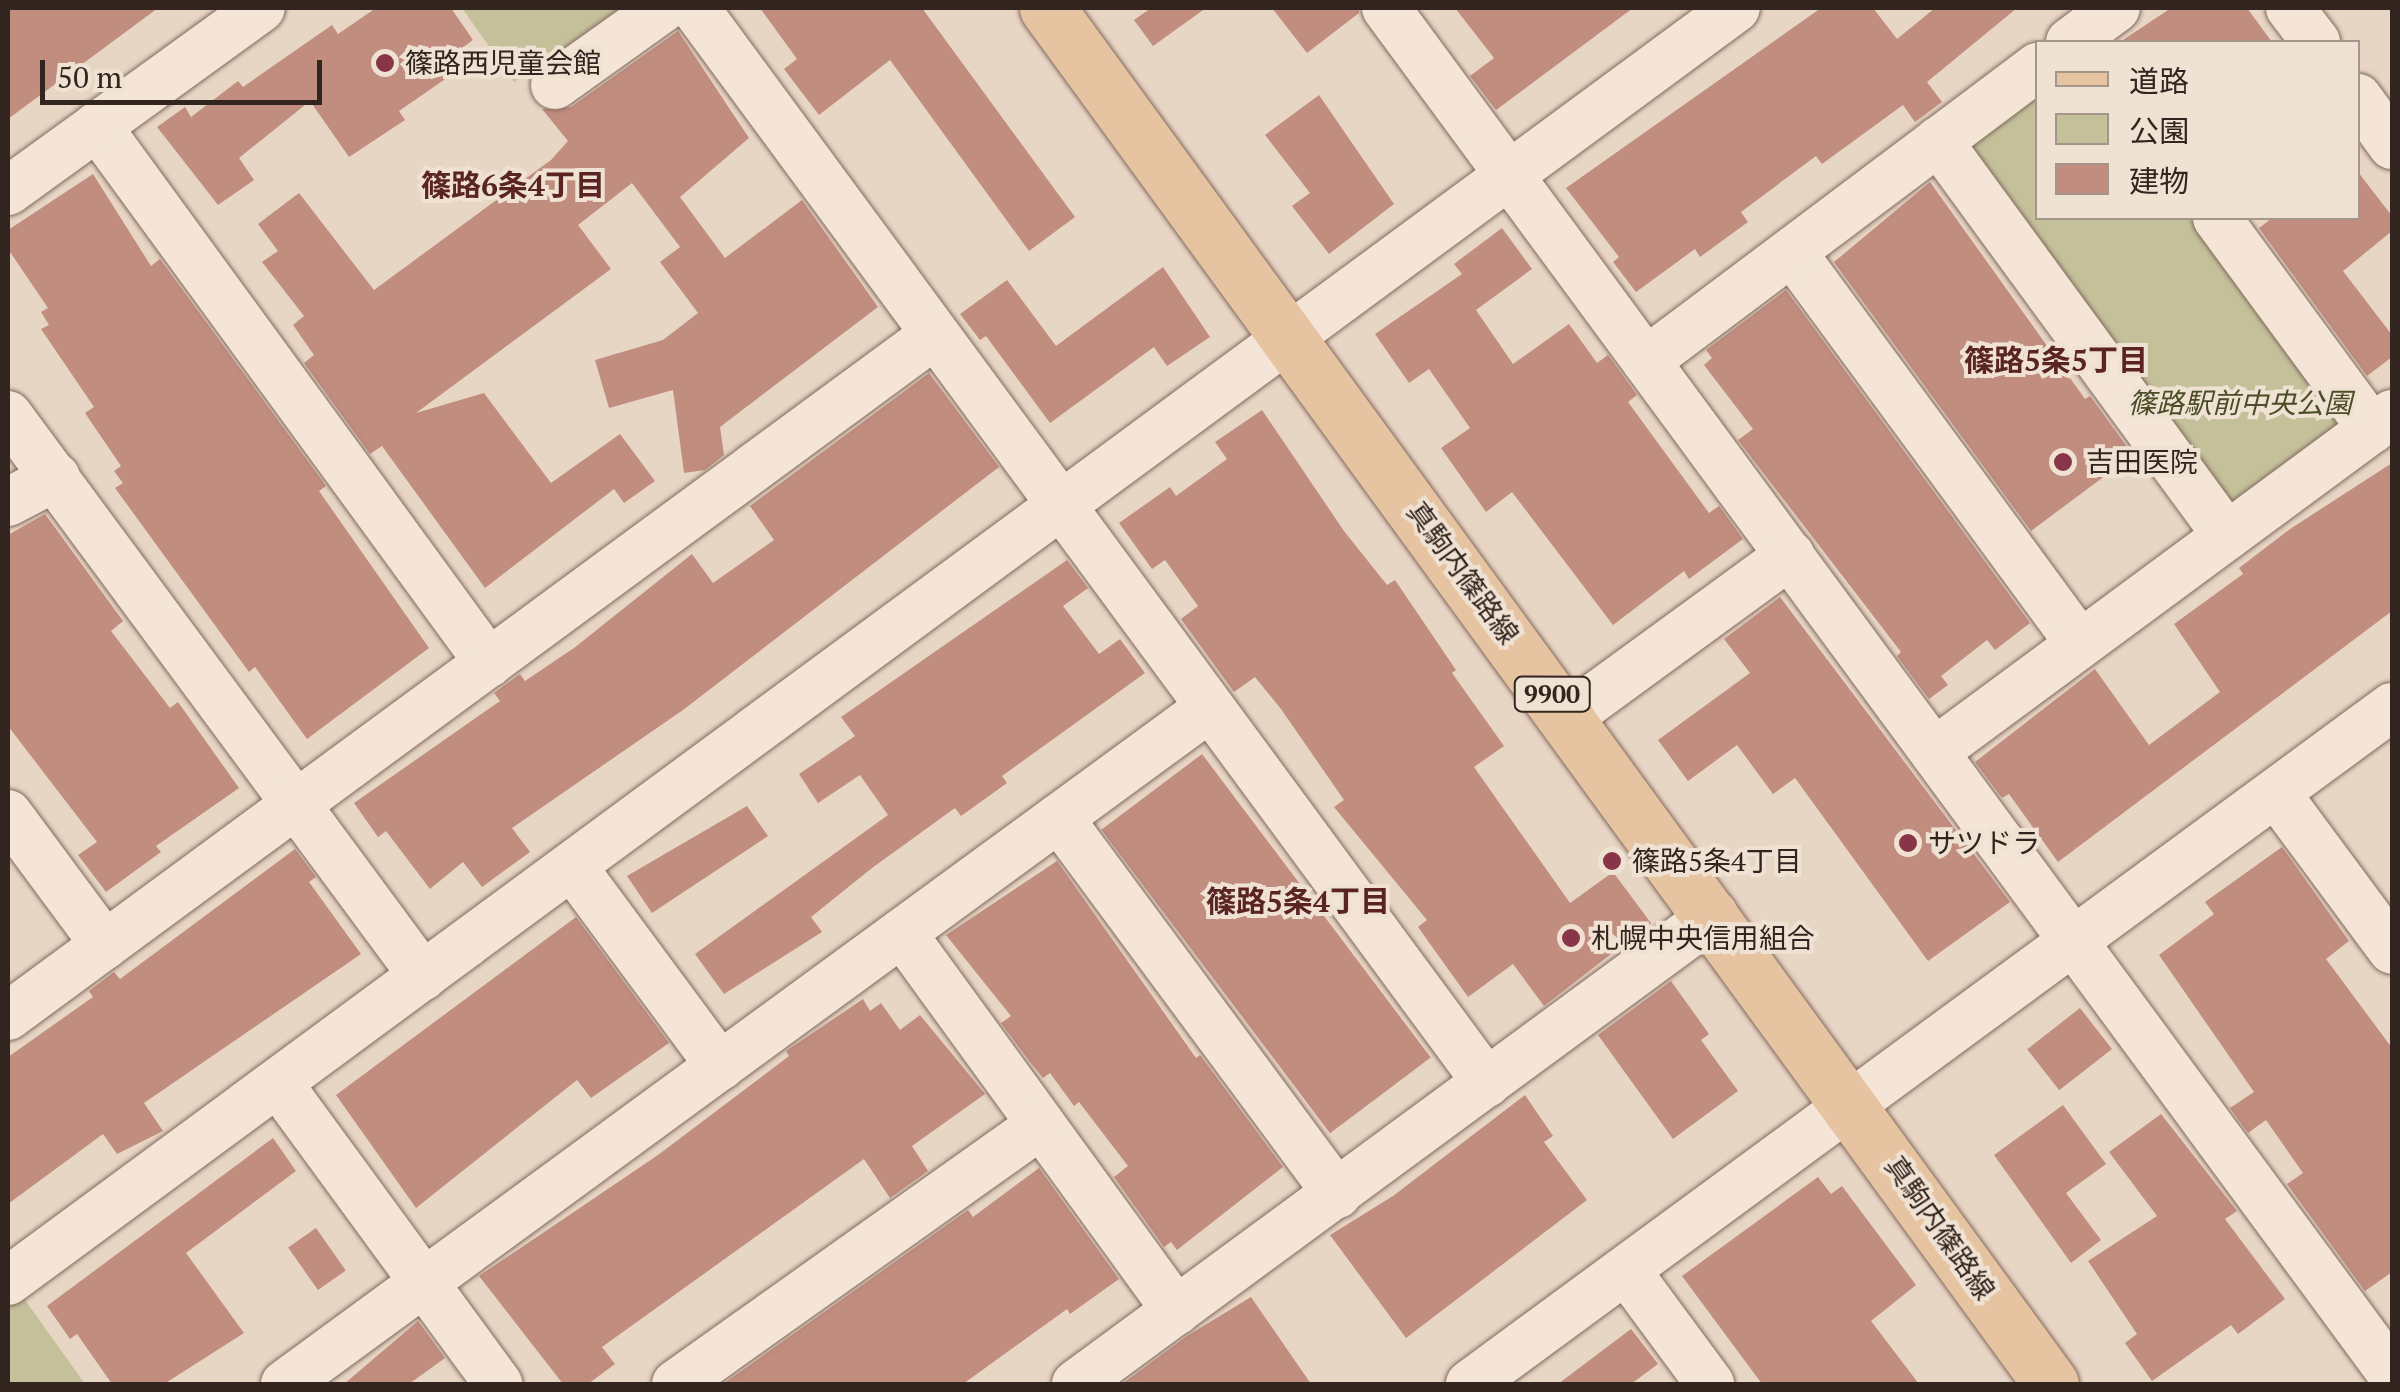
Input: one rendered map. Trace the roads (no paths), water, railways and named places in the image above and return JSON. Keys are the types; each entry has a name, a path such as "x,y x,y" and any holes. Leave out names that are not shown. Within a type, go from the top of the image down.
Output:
{"main road":[{"name":"真駒内篠路線","path":"1047,8 1714,915 2051,1384"}],"street":[{"path":"8,192 261,8"},
{"path":"555,85 663,8"},
{"path":"695,8 1487,1083"},
{"path":"1386,8 2392,1374"},
{"path":"8,1282 1290,339 1508,174 1680,24 1736,8"},
{"path":"2290,8 2314,40"},
{"path":"1646,361 2035,69"},
{"path":"2360,101 2392,145"},
{"path":"97,126 489,662"},
{"path":"1938,142 2227,536"},
{"path":"1934,752 2382,422 2219,220"},
{"path":"1792,252 2080,644"},
{"path":"8,1016 934,335"},
{"path":"8,415 423,976"},
{"path":"8,502 56,476"},
{"path":"1568,717 1790,555"},
{"path":"1470,1384 2392,707"},
{"path":"285,1384 1209,708"},
{"path":"2276,793 2392,950"},
{"path":"8,814 105,945"},
{"path":"1059,818 1337,1194"},
{"path":"572,866 720,1066"},
{"path":"1078,1384 1714,915"},
{"path":"902,932 1177,1311"},
{"path":"278,1083 498,1384"},
{"path":"676,1384 1040,1124"},
{"path":"1626,1270 1710,1384"}],"place":[{"name":"篠路西児童会館","path":"385,63"},
{"name":"吉田医院","path":"2063,462"},
{"name":"サツドラ","path":"1908,843"},
{"name":"篠路5条4丁目","path":"1612,861"},
{"name":"札幌中央信用組合","path":"1571,938"}],"district":[{"name":"篠路6条4丁目","path":"513,185"},
{"name":"篠路5条5丁目","path":"2056,360"},
{"name":"篠路5条4丁目","path":"1298,901"}],"park label":[{"name":"篠路駅前中央公園","path":"2240,403"}]}
